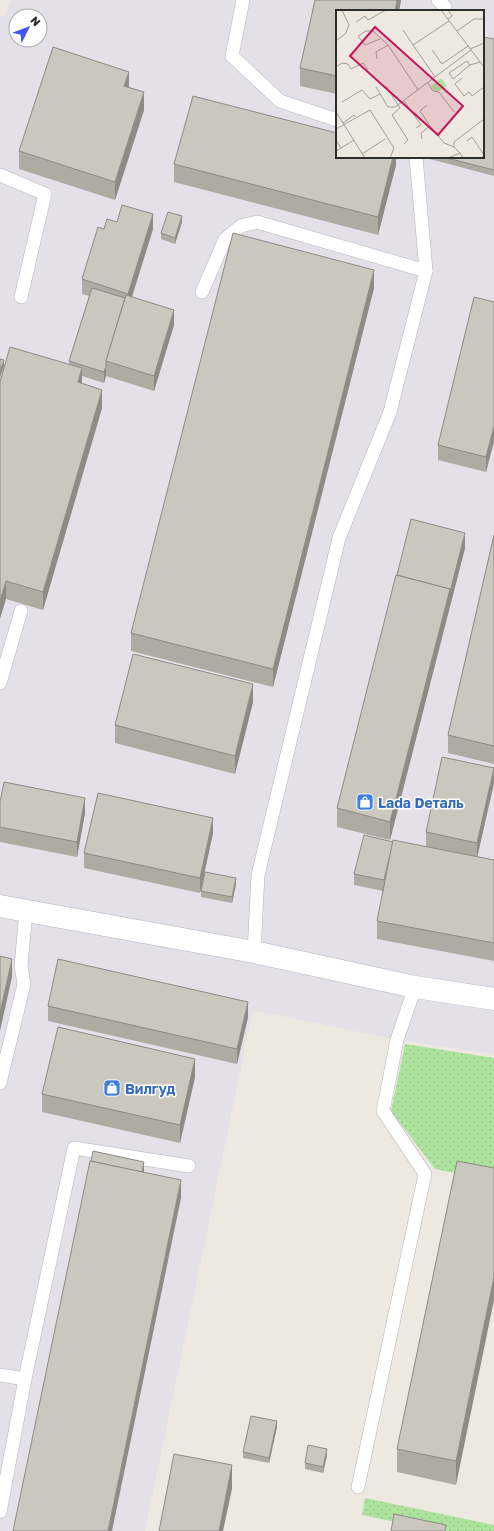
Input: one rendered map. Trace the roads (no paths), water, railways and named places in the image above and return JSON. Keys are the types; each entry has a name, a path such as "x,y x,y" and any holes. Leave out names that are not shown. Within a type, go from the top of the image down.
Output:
{"street":[{"path":"0,906 254,952 415,987 494,999"}],"lane":[{"path":"243,0 232,56 280,101 336,120"},
{"path":"438,0 445,7 444,10"},
{"path":"254,952 258,875 339,538 390,412 426,271 416,158"},
{"path":"0,175 45,194 21,297"},
{"path":"202,292 225,239 241,226 257,222 426,271"},
{"path":"0,683 20,611"},
{"path":"0,1083 24,984 21,966 26,911"},
{"path":"358,1487 425,1174 383,1111 397,1040 415,987"},
{"path":"0,1512 25,1379 74,1148 189,1166"},
{"path":"0,1374 25,1379"}],"place":[{"name":"Lada Dеталь","path":"365,802"},
{"name":"Вилгуд","path":"112,1088"}]}
